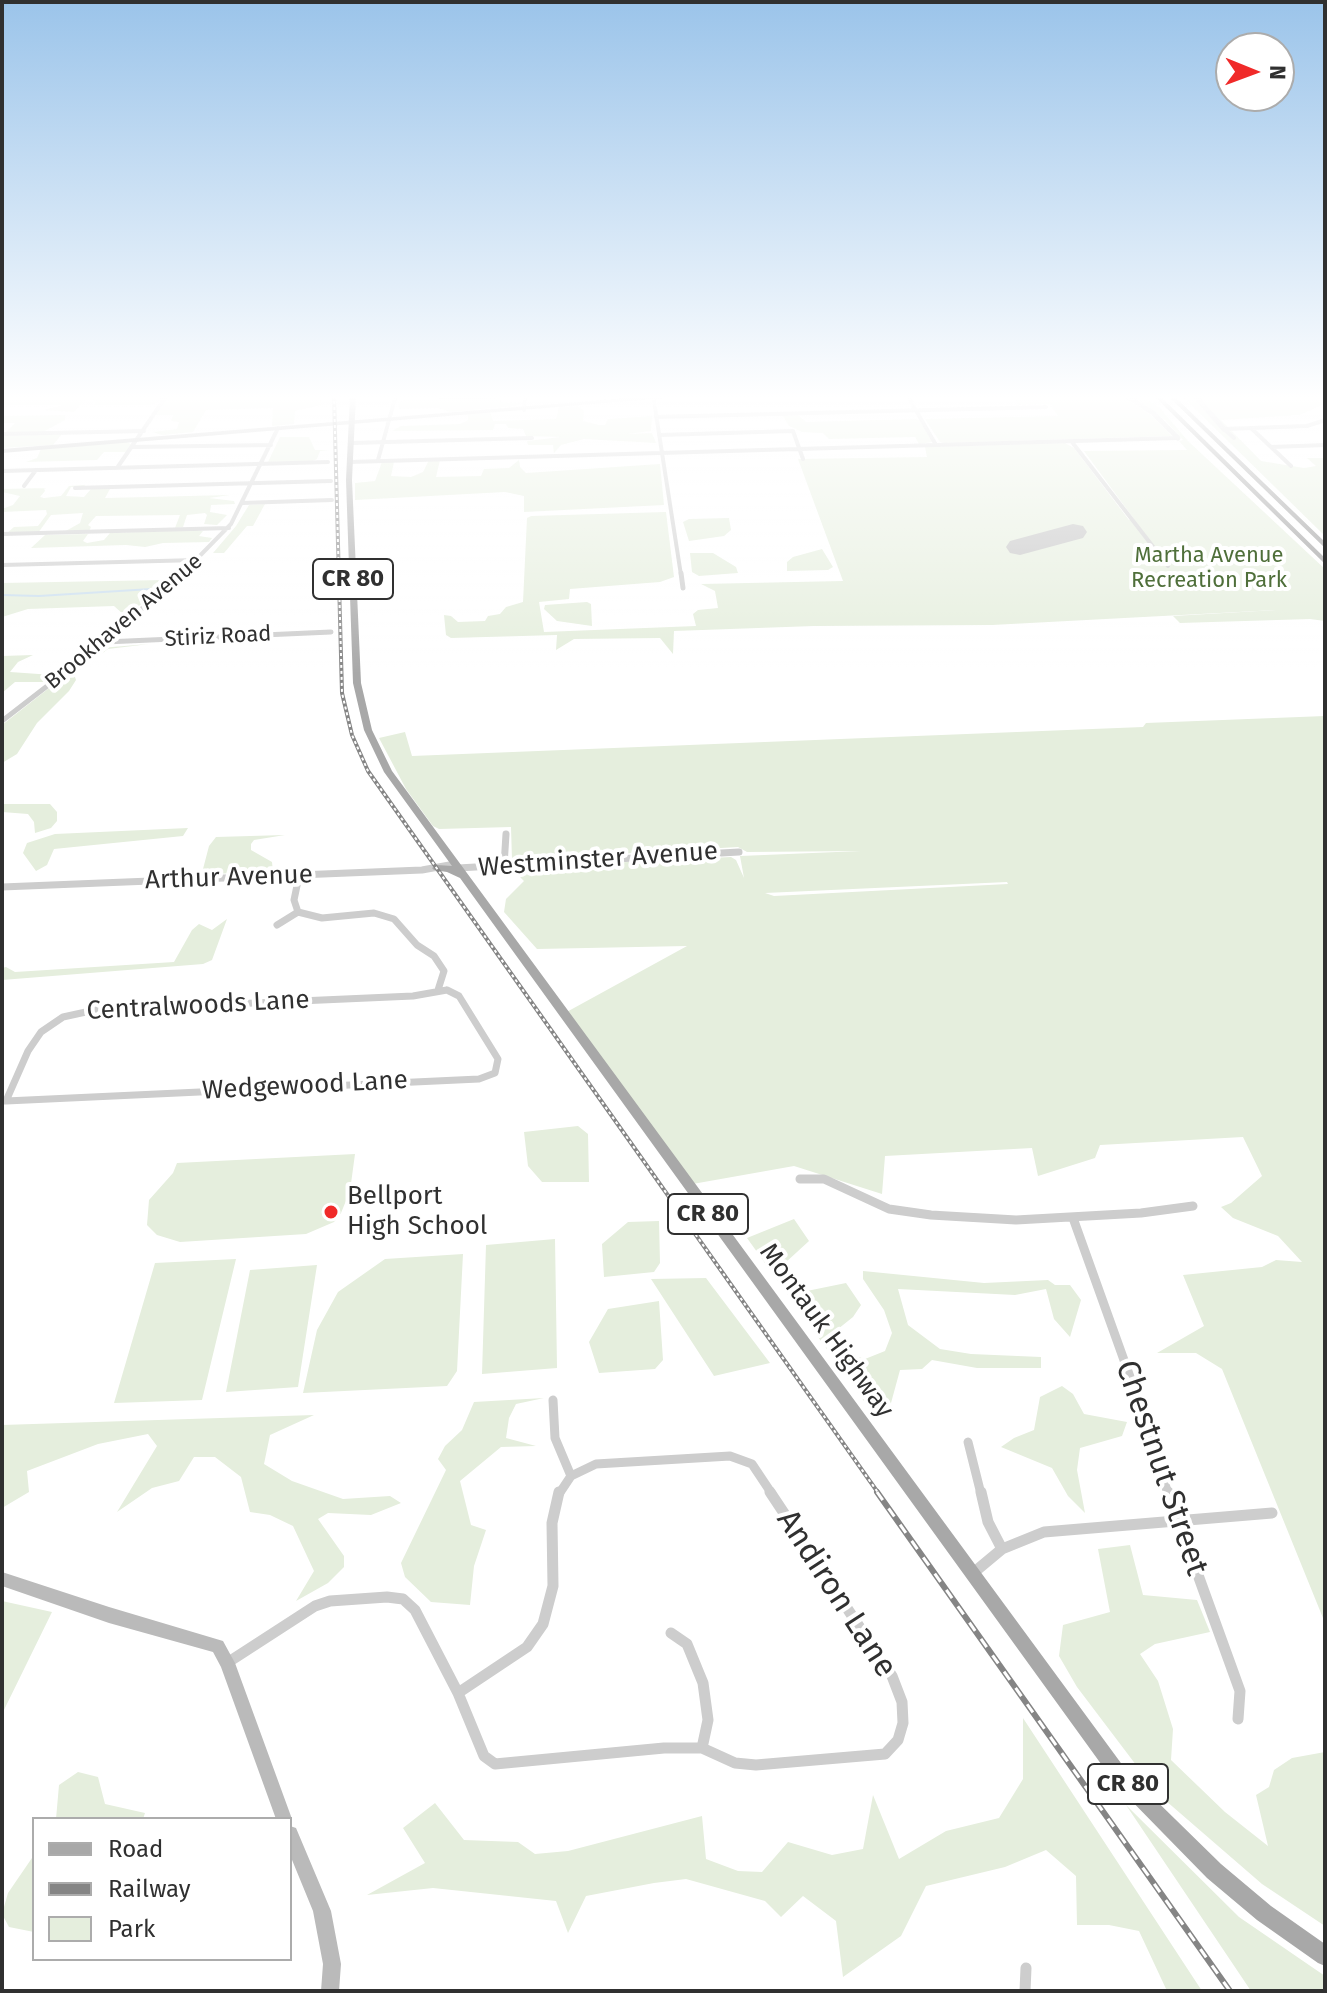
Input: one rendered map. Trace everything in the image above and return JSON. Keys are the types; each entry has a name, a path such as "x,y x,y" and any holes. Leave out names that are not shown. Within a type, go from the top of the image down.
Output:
{"highway":[{"path":"1250,488 1325,562"},
{"path":"1265,488 1325,546"}],"main road":[{"name":"Montauk Highway","path":"350,488 357,670 362,709 371,738 388,772 1086,1732 1145,1803 1239,1893 1325,1956"},
{"path":"437,868 444,861 443,848"},
{"path":"437,868 451,870 468,882"},
{"path":"2,1579 109,1615 218,1646 283,1817"},
{"path":"292,1839 322,1911 332,1964 330,1991"}],"street":[{"name":"Brookhaven Avenue","path":"2,720 104,642 198,560 229,528 249,488"},
{"path":"668,488 683,588"},
{"path":"1108,488 1168,566"},
{"path":"242,503 332,500"},
{"path":"2,534 229,528"},
{"path":"2,565 198,560"},
{"name":"Stiriz Road","path":"104,642 331,632"},
{"path":"504,866 506,834"},
{"name":"Westminster Avenue","path":"456,866 739,852"},
{"name":"Arthur Avenue","path":"2,887 299,876 456,866"},
{"path":"298,912 294,900 299,876"},
{"path":"277,925 298,912 322,918 374,913 394,919 417,945 434,956 444,971 438,990"},
{"name":"Wedgewood Lane","path":"4,1101 489,1077 498,1067 498,1059 459,996 447,990 438,990"},
{"name":"Centralwoods Lane","path":"4,1101 33,1040 52,1024 76,1012 413,996 438,990"},
{"path":"800,1179 824,1179 889,1209 931,1215 1016,1220 1073,1218 1193,1206"},
{"name":"Chestnut Street","path":"1073,1218 1148,1427 1177,1522 1240,1691 1238,1719"},
{"path":"458,1693 527,1647 543,1624 553,1586 552,1523 555,1503 561,1488 571,1476 555,1438 553,1400"},
{"path":"968,1442 988,1522 1002,1549"},
{"name":"Andiron Lane","path":"227,1663 315,1606 330,1601 387,1597 403,1599 415,1610 458,1693 484,1756 495,1764 664,1748 702,1748 735,1763 756,1765 863,1758 885,1754 898,1740 903,1723 902,1702 892,1676 752,1464 743,1459 717,1455 596,1464 571,1476"},
{"path":"972,1574 1002,1549 1044,1532 1272,1513"},
{"path":"671,1633 687,1644 703,1683 708,1720 702,1748"},
{"path":"1025,1991 1026,1968"}],"green space":[{"path":"44,488 40,497 44,498 61,496 67,488 70,488 66,496 84,497 91,489 110,489 105,498 230,495 209,498 234,501 235,504 211,505 210,512 227,515 217,525 204,524 205,513 187,515 183,527 175,528 180,515 96,516 88,525 91,527 89,531 64,532 80,523 83,513 51,515 38,533 6,534 14,527 38,526 47,514 46,510 2,512 20,496 2,492 2,489"},
{"path":"355,488 662,488 664,505 524,512 524,496 505,492 355,500"},
{"name":"Martha Avenue Recreation Park","path":"809,488 1105,488 1129,520 1134,519 1111,488 1238,488 1325,569 1325,621 1180,623 1173,616 1276,610 992,625 674,631 673,654 660,638 574,639 556,650 557,635 451,638 446,635 444,615 458,622 485,621 488,616 500,614 506,607 523,602 527,518 531,516 666,512 674,577 660,582 570,589 569,599 539,602 544,632 696,626 693,614 698,610 718,608 715,591 701,584 843,581"},
{"path":"1276,488 1325,488 1325,536"},
{"path":"265,504 253,526 247,526 224,553 213,553 249,505"},
{"path":"729,518 731,530 724,536 689,541 683,522 689,519"},
{"path":"203,531 199,536 212,538 209,542 163,543 145,547 31,548 45,535 88,534 83,541 87,543 104,540 110,533"},
{"path":"822,549 833,567 828,570 787,571 787,562 793,557"},
{"path":"690,553 713,553 736,567 738,573 699,576 692,572"},
{"path":"165,580 168,583 111,628 107,627 123,614 114,606 28,609 2,617 2,583"},
{"path":"591,604 592,626 557,621 544,609 545,605"},
{"path":"149,644 108,649 74,674 76,680 69,691 37,723 17,754 2,763 2,725 100,648"},
{"path":"33,655 18,662 10,672 53,675 45,682 15,682 2,693 2,656"},
{"path":"1325,716 1325,1623 1222,1369 1196,1353 1157,1353 1204,1326 1183,1275 1262,1267 1276,1260 1302,1262 1278,1236 1233,1218 1221,1207 1231,1203 1262,1176 1243,1137 1100,1145 1095,1158 1038,1176 1032,1148 885,1156 882,1194 794,1166 687,1185 563,1014 687,946 537,949 504,912 506,899 524,881 515,872 525,867 731,857 736,860 744,878 740,856 861,851 747,852 738,847 512,860 511,827 439,829 433,826 406,789 379,738 405,732 412,756 1143,727 1146,723","holes":["1008,884 774,896 765,893"]},
{"path":"2,804 50,804 57,812 57,821 51,828 35,833 34,822 28,814 2,812"},
{"path":"188,828 183,836 54,849 47,865 36,871 23,853 27,843 55,834"},
{"path":"285,835 254,840 251,844 251,850 272,862 273,872 205,874 203,869 209,846 216,837"},
{"path":"227,919 212,960 203,964 2,980 2,968 6,967 15,972 174,962 192,930 199,924 212,930"},
{"path":"578,1126 588,1134 589,1182 542,1182 528,1166 524,1132"},
{"path":"355,1154 350,1191 341,1213 334,1222 306,1234 180,1242 157,1235 147,1225 149,1200 173,1173 177,1163"},
{"path":"794,1219 809,1241 785,1263 797,1293 846,1283 861,1305 853,1317 833,1333 842,1352 865,1359 885,1351 892,1333 884,1310 863,1279 863,1271 984,1283 1048,1280 1055,1285 1070,1285 1081,1300 1070,1337 1054,1319 1046,1289 1015,1295 898,1289 908,1325 940,1349 971,1354 1041,1357 1041,1368 977,1368 932,1360 922,1369 900,1370 891,1403 869,1408 747,1238"},
{"path":"659,1221 660,1263 654,1272 604,1277 602,1244 628,1222"},
{"path":"555,1239 557,1368 482,1374 486,1245"},
{"path":"463,1254 457,1371 447,1386 303,1393 317,1330 338,1292 385,1259"},
{"path":"236,1259 202,1400 114,1403 155,1263"},
{"path":"317,1265 298,1387 226,1392 250,1270"},
{"path":"706,1278 770,1363 714,1376 651,1279"},
{"path":"659,1301 663,1360 655,1369 599,1373 589,1342 608,1309"},
{"path":"1062,1386 1073,1394 1084,1414 1127,1422 1122,1436 1080,1448 1077,1470 1085,1513 1068,1496 1052,1468 1001,1447 1034,1430 1040,1397"},
{"path":"544,1398 516,1404 509,1418 506,1438 536,1446 501,1447 460,1481 471,1525 486,1530 474,1566 470,1605 431,1602 405,1577 401,1563 446,1470 438,1459 445,1446 462,1430 474,1402"},
{"path":"314,1415 270,1435 264,1464 292,1481 343,1499 390,1496 401,1503 371,1515 328,1513 318,1519 344,1556 344,1567 328,1583 296,1601 314,1571 293,1526 270,1515 250,1512 241,1477 215,1457 194,1457 179,1481 152,1488 117,1512 157,1446 148,1434 98,1444 27,1471 29,1492 2,1508 2,1425"},
{"path":"1130,1545 1143,1595 1197,1600 1210,1632 1155,1644 1140,1654 1158,1681 1173,1729 1171,1760 1225,1812 1268,1846 1256,1795 1269,1787 1274,1770 1292,1758 1325,1752 1325,1926 1262,1884 1158,1794 1077,1687 1059,1656 1063,1625 1110,1612 1098,1549"},
{"path":"2,1601 52,1612 2,1714"},
{"path":"1023,1718 1202,1991 1167,1991 1139,1931 1109,1925 1077,1925 1076,1876 1046,1850 1005,1867 926,1886 901,1936 843,1977 836,1921 803,1896 781,1917 765,1901 686,1879 654,1883 586,1896 568,1933 556,1901 433,1888 367,1895 425,1863 403,1828 435,1803 464,1840 518,1842 535,1854 568,1851 702,1816 706,1859 738,1871 762,1872 788,1842 832,1855 863,1849 873,1795 899,1859 946,1831 999,1818 1023,1779"},
{"path":"78,1772 98,1777 105,1804 145,1813 144,1817 56,1817 59,1785"},
{"path":"1126,1805 1239,1917 1325,1976 1325,1991 1251,1991"},
{"path":"32,1858 32,1932 9,1927 2,1914 8,1893"}],"waterway":[{"path":"2,595 39,596 151,589"}],"runway":[{"path":"1020,547 1073,532"}],"railway":[{"path":"336,488 342,693 352,735 368,771 879,1494"},
{"path":"877,1492 1230,1991"}],"place":[{"name":"Bellport High School","path":"331,1212"}]}
